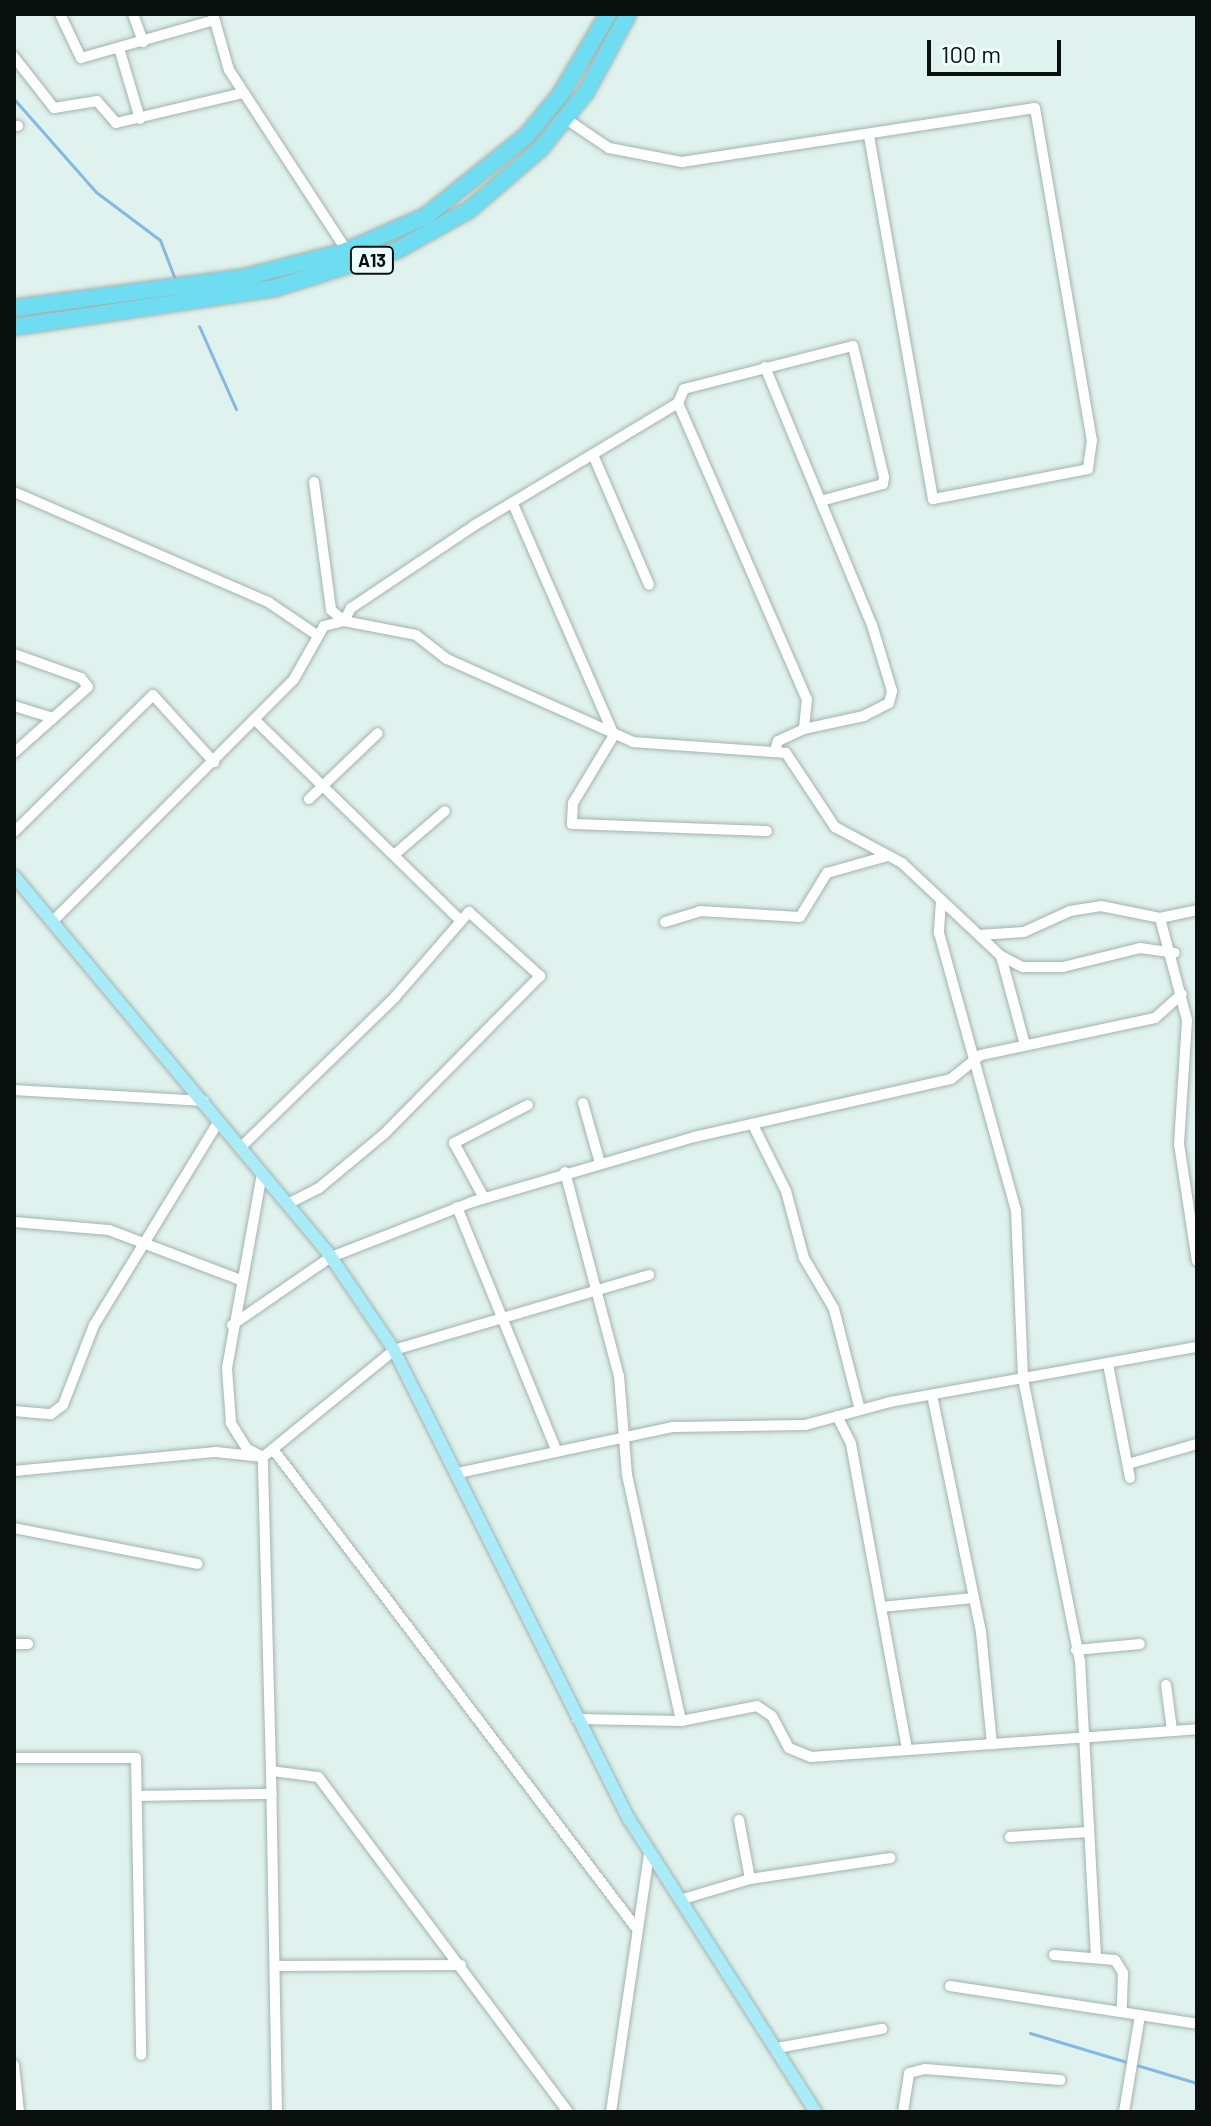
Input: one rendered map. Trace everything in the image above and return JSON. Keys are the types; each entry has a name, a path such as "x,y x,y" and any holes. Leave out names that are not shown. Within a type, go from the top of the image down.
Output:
{"highway":[{"name":"A13","path":"14,308 245,277 346,251 426,216 493,169 560,95 608,14"},
{"name":"A13","path":"14,327 275,288 356,266 469,210 566,119 628,14"}],"main road":[{"path":"14,876 54,920 331,1257 394,1350 458,1473 577,1719 649,1855 683,1899 816,2112"}],"street":[{"path":"60,14 78,57 143,42 214,17 223,58 356,266"},
{"path":"133,14 143,42"},
{"path":"119,48 140,119"},
{"path":"14,57 57,109 97,101 114,122 140,119 243,93"},
{"path":"566,119 609,148 682,162 869,136 1035,108 1092,440 1088,469 933,499 869,136"},
{"path":"54,920 294,679 317,635 344,621 351,608 678,403 684,389 853,346 884,477 883,484 821,501"},
{"path":"765,367 872,625 892,697 864,716 804,729 778,741 775,751"},
{"path":"678,403 807,699 804,729"},
{"path":"594,457 649,585"},
{"path":"314,482 331,610 344,621 416,635 447,659 614,735 657,746 775,751 791,756 835,827 887,856 1001,956 1034,969 1140,948 1175,953"},
{"path":"14,492 268,602 317,635"},
{"path":"513,504 614,735"},
{"path":"14,654 87,682 14,753"},
{"path":"14,832 153,695 214,762"},
{"path":"14,706 53,718"},
{"path":"254,719 325,783 460,920"},
{"path":"309,799 378,733"},
{"path":"614,735 573,803 572,824 767,831"},
{"path":"394,855 445,811"},
{"path":"665,922 700,911 800,917 827,873 887,856"},
{"path":"941,901 939,933 1016,1210 1023,1379 1076,1650 1084,1740 1087,1832 1095,1863 1096,1958"},
{"path":"977,935 1024,932 1101,906 1160,918 1197,910"},
{"path":"241,1147 395,997 460,920 474,913 540,976 373,1144 288,1204"},
{"path":"1160,918 1175,953 1189,1050 1179,1144 1197,1261"},
{"path":"1001,956 1025,1045"},
{"path":"232,1325 331,1257 457,1207 565,1172 938,1083 975,1060 1025,1045 1155,1018 1182,994"},
{"path":"14,1090 204,1101"},
{"path":"583,1103 600,1163"},
{"path":"484,1198 454,1143 528,1105"},
{"path":"14,1411 51,1414 63,1405 94,1325 219,1121"},
{"path":"753,1125 786,1191 804,1258 834,1309 860,1410"},
{"path":"565,1172 619,1376 622,1436 681,1721"},
{"path":"262,1173 238,1279 232,1325 231,1423 247,1449 263,1457"},
{"path":"457,1207 556,1449"},
{"path":"14,1222 109,1230 238,1279"},
{"path":"14,1471 216,1452 263,1457 394,1350 649,1275"},
{"path":"458,1473 622,1436 729,1422 783,1428 932,1395 1197,1347"},
{"path":"1108,1364 1130,1478"},
{"path":"932,1395 974,1598 992,1744"},
{"path":"837,1416 851,1444 907,1749"},
{"path":"1128,1464 1197,1444"},
{"path":"273,1449 636,1928"},
{"path":"263,1457 277,2112"},
{"path":"14,1528 198,1564"},
{"path":"881,1607 974,1598"},
{"path":"14,1644 28,1644"},
{"path":"1076,1650 1140,1644"},
{"path":"1166,1685 1172,1730"},
{"path":"577,1719 681,1721 757,1706 798,1754 1084,1740 1197,1729"},
{"path":"14,1758 127,1754 136,1758 141,2055"},
{"path":"271,1771 318,1777 568,2112"},
{"path":"138,1796 272,1794"},
{"path":"739,1820 750,1879"},
{"path":"1010,1837 1087,1832"},
{"path":"611,2112 649,1855"},
{"path":"683,1899 750,1879 890,1858"},
{"path":"1054,1955 1115,1960 1123,1973 1122,2011"},
{"path":"275,1966 461,1965"},
{"path":"950,1986 1197,2024"},
{"path":"1124,2112 1140,2015"},
{"path":"777,2048 882,2029"},
{"path":"14,2065 19,2112"},
{"path":"903,2112 909,2073 925,2069 1061,2080"}],"waterway":[{"path":"14,99 96,192 160,240 175,279"},
{"path":"199,326 236,409"},
{"path":"1030,2033 1197,2083"}]}
